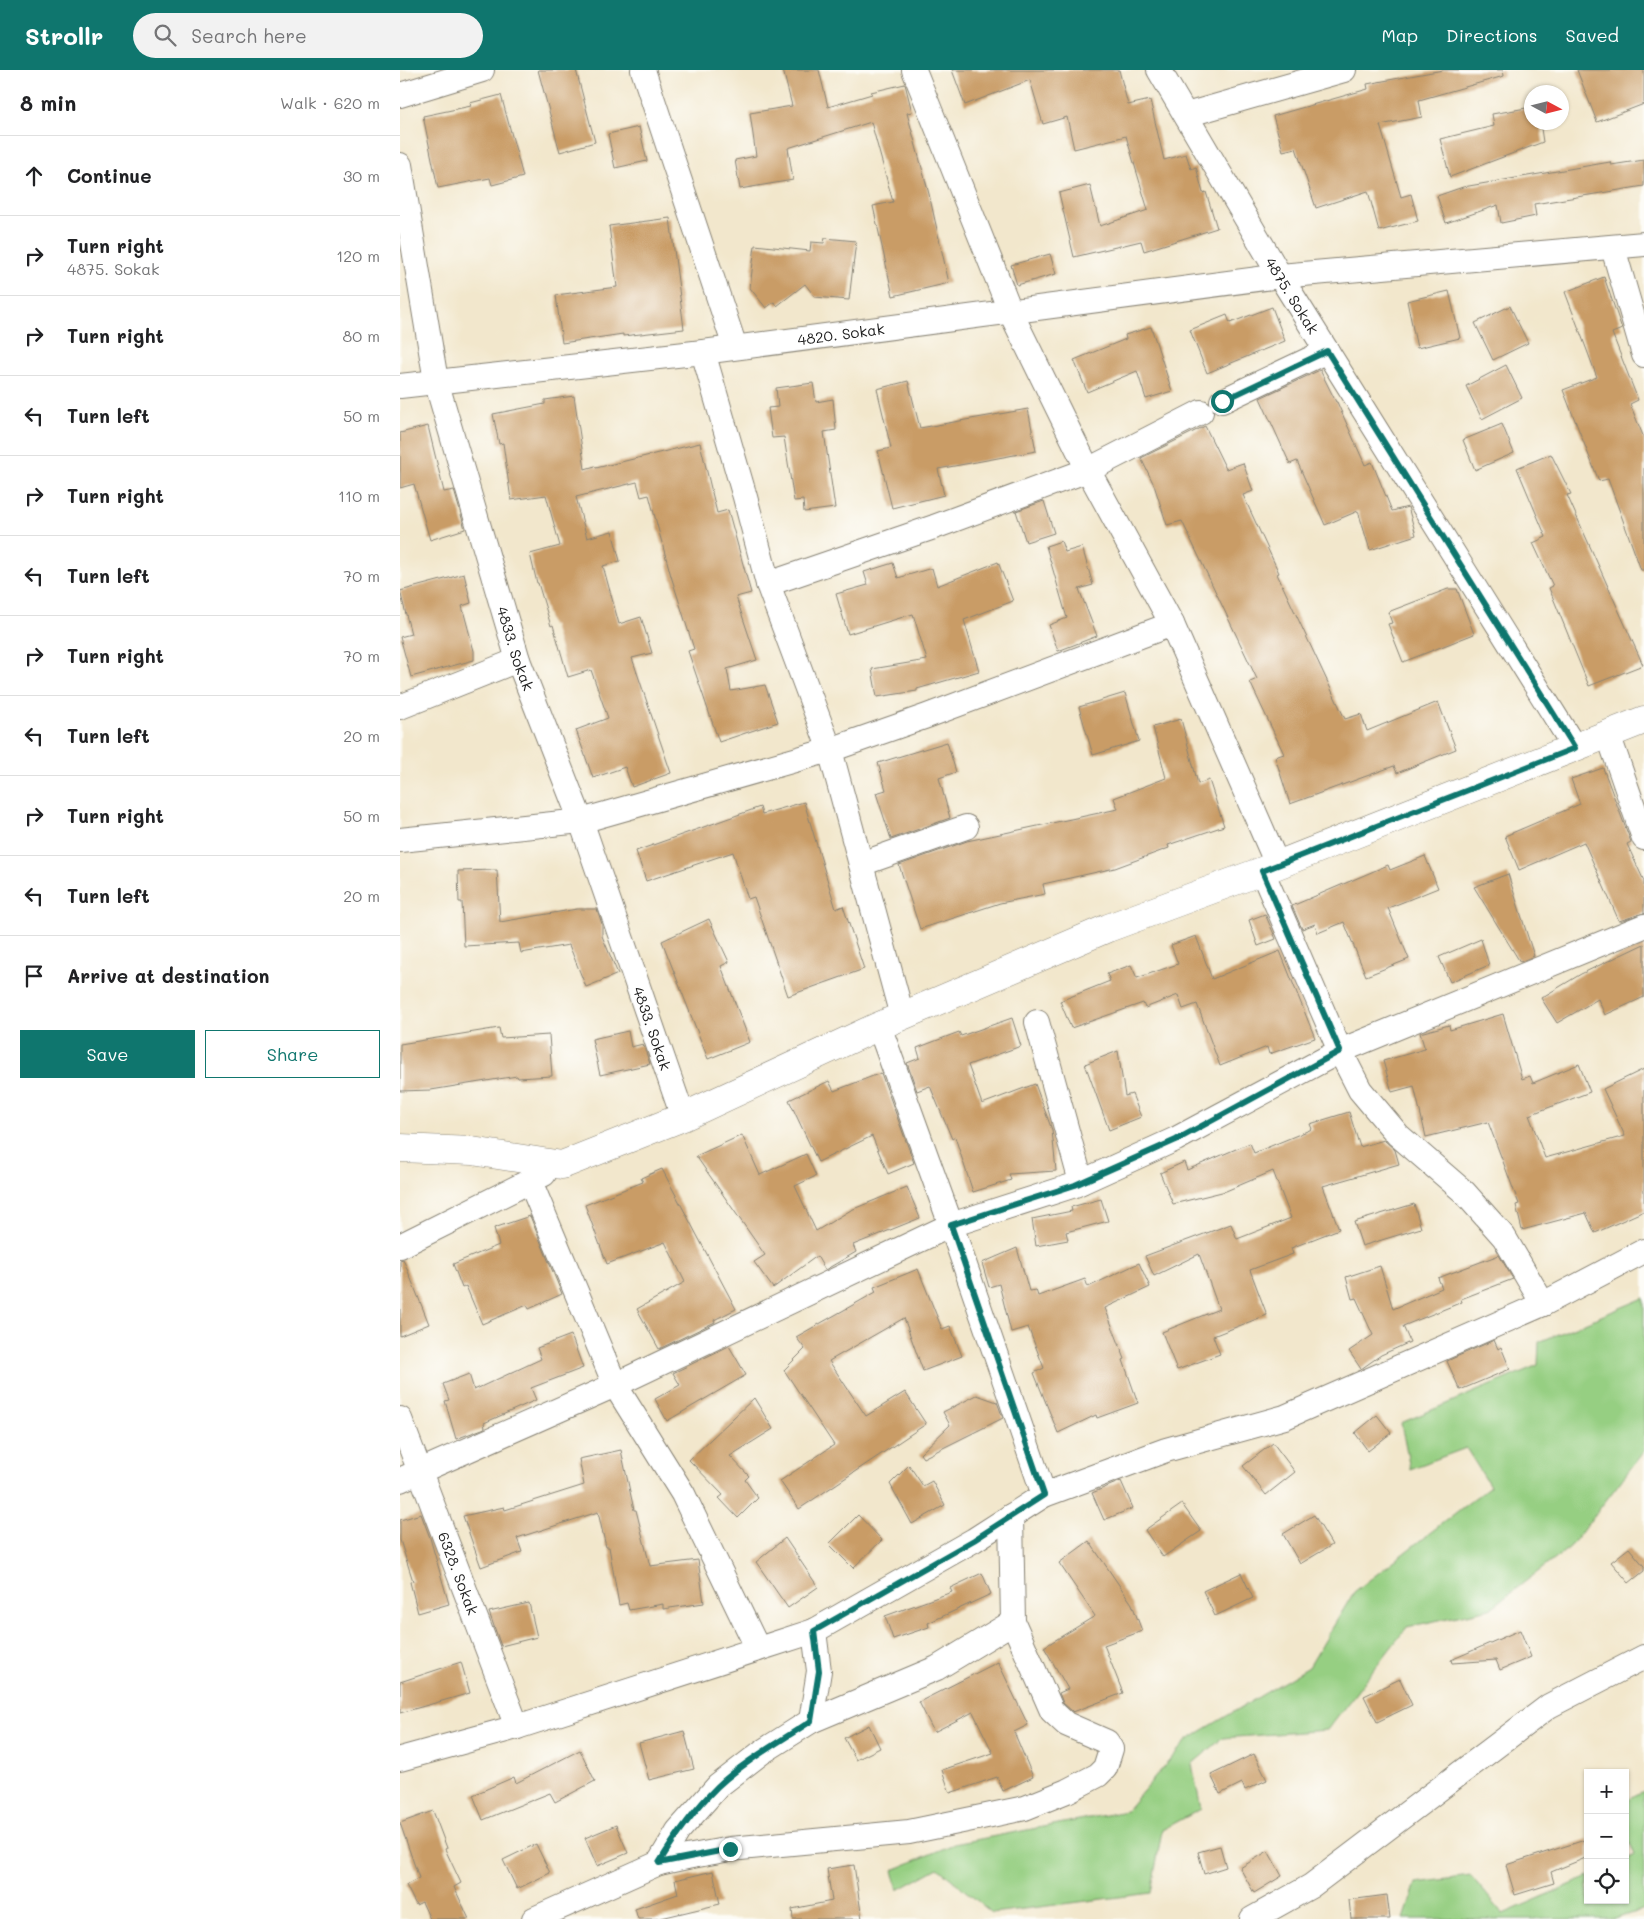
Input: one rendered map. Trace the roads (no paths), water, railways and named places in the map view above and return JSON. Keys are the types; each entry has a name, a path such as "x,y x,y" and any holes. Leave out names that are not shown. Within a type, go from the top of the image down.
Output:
{"street":[{"path":"643,70 735,347"},
{"path":"914,70 1011,313 1088,470 1172,624 1270,868 1340,1051 1360,1090 1392,1127 1464,1192 1504,1237 1543,1304"},
{"name":"4875. Sokak","path":"1159,70 1280,276 1575,748"},
{"path":"1186,115 1344,70"},
{"path":"400,95 477,71"},
{"name":"4833. Sokak","path":"400,165 436,382 518,660 581,821 682,1117"},
{"name":"4820. Sokak","path":"400,386 703,352 1011,313 1280,276 1644,244"},
{"path":"1613,248 1644,355"},
{"path":"1222,401 1327,351"},
{"path":"703,352 768,584 830,750 860,864 890,1021 951,1225 1044,1495"},
{"path":"768,584 934,527 1088,470 1201,412"},
{"path":"400,840 581,821 830,750 927,716 1172,624"},
{"path":"400,707 518,660"},
{"path":"400,1246 562,1165 682,1117 890,1021 1108,928 1270,868 1644,720"},
{"path":"1608,734 1644,838"},
{"path":"860,864 966,827"},
{"path":"410,1476 615,1384 951,1225 1081,1182 1176,1140 1340,1051 1644,926"},
{"path":"1037,1022 1081,1182"},
{"path":"400,1148 472,1151 562,1165"},
{"path":"530,1182 615,1384 683,1494 758,1649"},
{"path":"400,1759 517,1727 814,1631 974,1540 1044,1495 1166,1450 1285,1416 1543,1304 1644,1250"},
{"name":"6328. Sokak","path":"400,1419 410,1476 517,1727"},
{"path":"534,1919 659,1863 730,1849 909,1832 1025,1808 1098,1775 1105,1768 1111,1749 1106,1742 1066,1724 1052,1711 1013,1622 1012,1516"},
{"path":"659,1863 678,1831 718,1786 762,1752 811,1721 937,1668 1013,1622"},
{"path":"811,1721 819,1671 814,1631"},
{"path":"1252,1919 1311,1886 1549,1706 1644,1657"}]}
